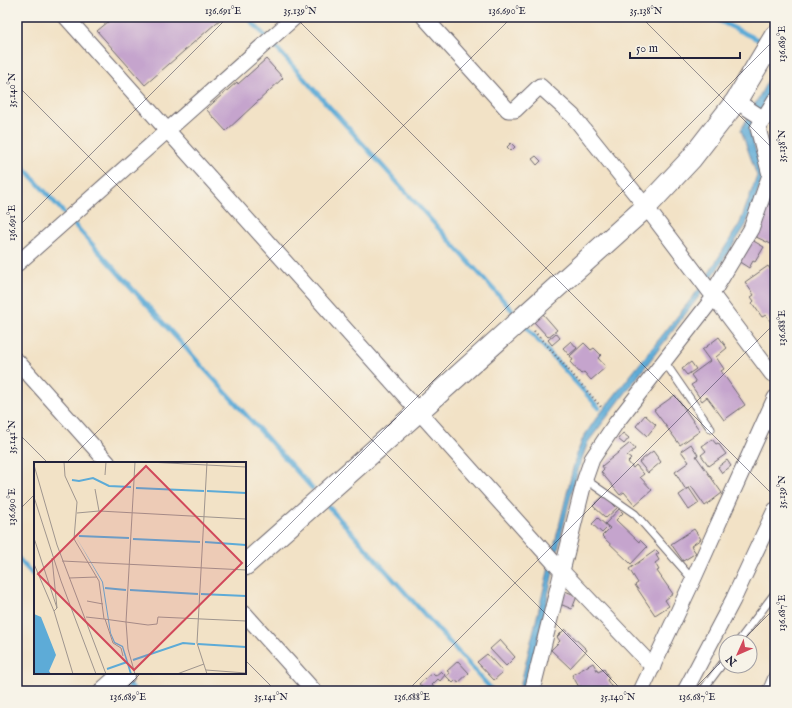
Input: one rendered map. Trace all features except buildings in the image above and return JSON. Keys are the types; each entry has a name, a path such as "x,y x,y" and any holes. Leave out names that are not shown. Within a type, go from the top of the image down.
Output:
{"street":[{"path":"66,17 556,564 652,667"},
{"path":"17,264 295,17"},
{"path":"424,17 508,110 515,110 540,86 573,116 646,207 772,374"},
{"path":"246,564 646,207 741,105 775,36"},
{"path":"532,691 556,564 592,459 616,423 664,361 709,290 751,229 770,175 758,128 762,118 775,100"},
{"path":"741,105 762,118"},
{"path":"17,361 107,462"},
{"path":"641,691 775,398"},
{"path":"685,691 733,600 775,510"},
{"path":"246,615 314,691"},
{"path":"105,691 124,674"}],"lane":[{"path":"664,361 710,429"},
{"path":"585,479 635,514 693,580"},
{"path":"744,634 775,593"},
{"path":"702,691 718,669"},
{"path":"766,691 775,670"}],"path":[{"path":"523,318 602,408"}],"water":[{"path":"775,67 775,86 749,131 764,175 746,225 703,291 588,442 577,473 568,506 526,691 519,691 576,456 583,438 595,420 699,289 740,223 757,176 741,130"}],"waterway":[{"path":"247,17 265,36"},
{"path":"711,17 759,40"},
{"path":"272,43 512,310"},
{"path":"17,160 64,213"},
{"path":"73,223 312,488"},
{"path":"525,326 599,408"},
{"path":"328,506 493,691"},
{"path":"17,557 34,576"},
{"path":"128,684 135,691"}]}
